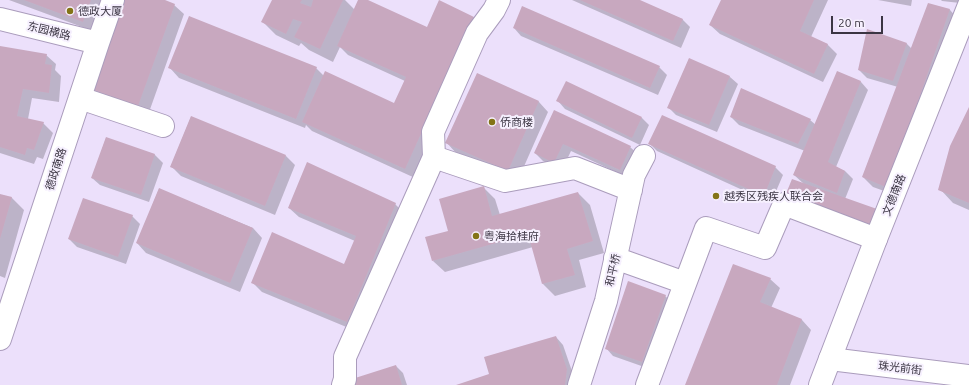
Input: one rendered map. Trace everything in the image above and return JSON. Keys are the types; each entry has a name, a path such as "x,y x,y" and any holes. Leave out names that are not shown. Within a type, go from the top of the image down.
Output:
{"street":[{"name":"德政南路","path":"0,339 113,0"},
{"path":"343,385 345,379 345,357 434,157 433,132 477,33 494,10 499,0"},
{"name":"文德南路","path":"820,385 969,5"},
{"name":"东园横路","path":"0,19 98,43"},
{"path":"80,98 163,126"},
{"name":"和平桥","path":"578,385 606,301 634,175 644,156"},
{"path":"434,157 505,181 576,168 631,190"},
{"path":"647,385 706,228 765,248 784,204 876,239"},
{"path":"615,258 685,283"},
{"name":"珠光前街","path":"830,359 969,376"}],"building":[{"name":"德政大厦","path":"24,0 91,0 83,22"},
{"path":"125,0 165,0 175,4 138,106 93,90"},
{"path":"272,0 302,0 300,3 311,7 313,0 343,0 320,49 294,37 302,22 293,19 286,34 261,22"},
{"path":"358,0 368,0 427,27 439,0 474,17 405,169 302,122 325,71 394,103 406,77 337,46"},
{"path":"580,0 640,0 683,19 673,41"},
{"path":"721,0 814,0 800,31 828,44 814,74 709,25"},
{"path":"928,3 950,9 888,188 862,177"},
{"path":"522,6 660,66 650,88 513,28"},
{"path":"189,16 317,67 296,119 168,68"},
{"path":"867,29 907,43 893,81 858,70"},
{"path":"0,46 47,54 45,64 52,65 49,93 23,89 17,116 44,122 34,150 27,148 25,155 0,147"},
{"path":"689,58 730,76 709,125 667,108"},
{"path":"837,71 861,81 828,162 845,171 837,193 793,175"},
{"name":"侨商楼","path":"477,73 539,101 508,171 445,143"},
{"path":"566,81 642,117 632,138 556,101"},
{"path":"741,88 811,119 798,144 730,117"},
{"path":"969,107 969,203 938,190 950,146"},
{"path":"554,110 631,146 620,170 563,144 554,163 534,153"},
{"path":"662,115 776,166 764,196 648,144"},
{"path":"191,116 286,155 265,206 170,167"},
{"path":"106,137 155,154 141,195 91,178"},
{"path":"307,162 396,203 347,322 251,283 272,232 344,264 356,236 288,208"},
{"path":"792,179 877,209 870,232 783,201"},
{"name":"粤海拾桂府","path":"484,186 492,216 578,192 593,241 567,249 575,275 542,284 528,234 432,261 425,237 448,231 439,199"},
{"path":"159,188 253,228 230,283 136,243"},
{"path":"0,194 12,197 0,239"},
{"path":"83,198 133,215 118,257 68,239"},
{"path":"733,264 771,278 760,302 802,319 777,385 685,385"},
{"path":"628,281 666,295 642,362 605,349"},
{"path":"556,336 567,369 565,385 456,385 489,374 484,357"},
{"path":"396,365 402,385 350,385 352,379"}],"place":[{"name":"德政大厦","path":"70,11"},
{"name":"侨商楼","path":"492,122"},
{"name":"越秀区残疾人联合会","path":"716,196"},
{"name":"粤海拾桂府","path":"476,236"}]}
